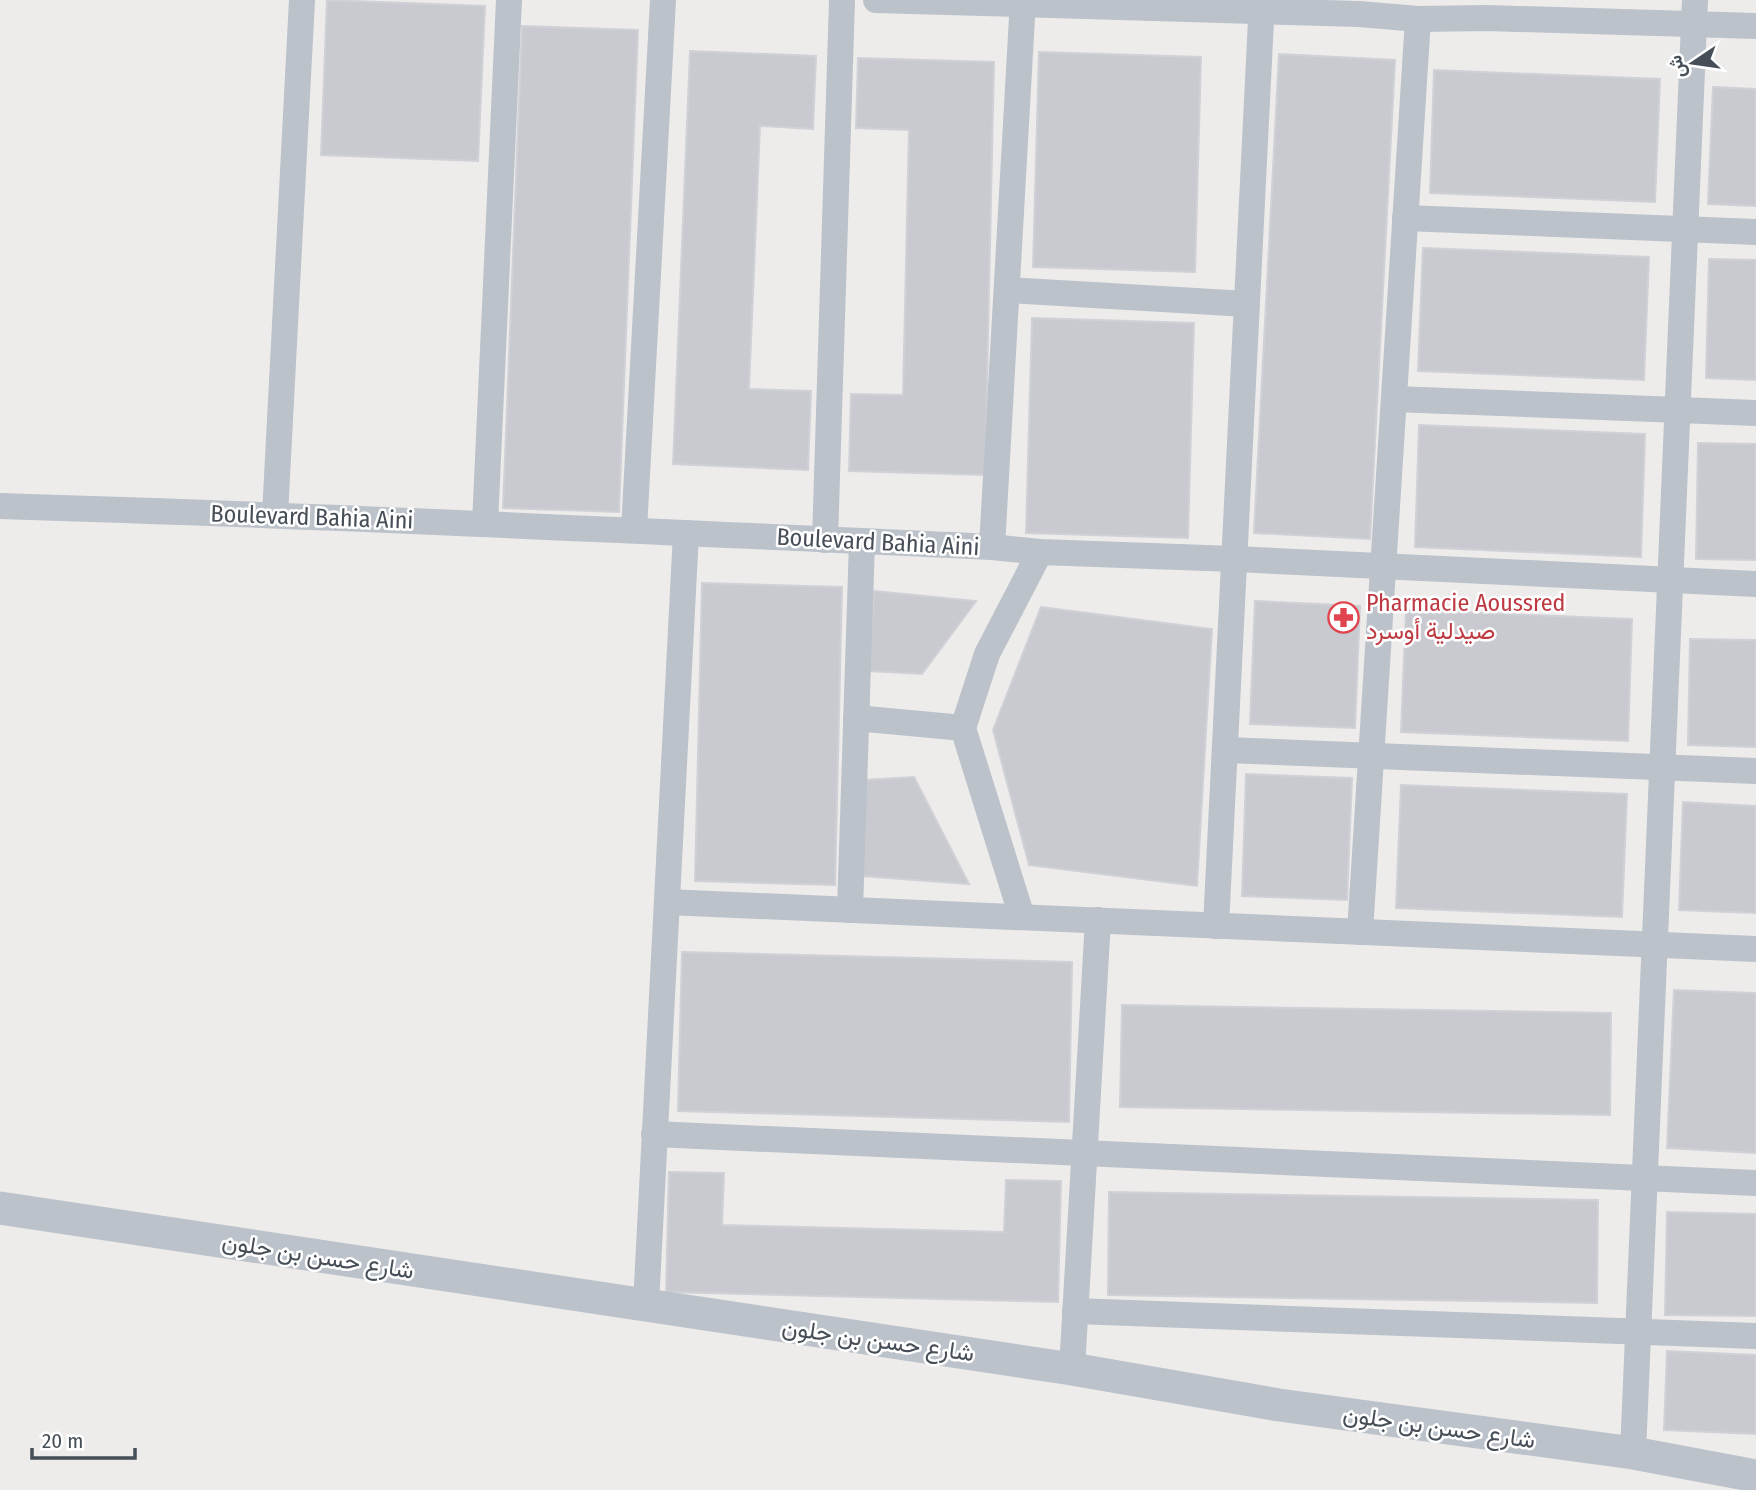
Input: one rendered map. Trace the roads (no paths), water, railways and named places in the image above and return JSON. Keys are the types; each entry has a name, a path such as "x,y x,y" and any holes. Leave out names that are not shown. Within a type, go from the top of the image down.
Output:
{"street":[{"path":"275,514 302,0"},
{"path":"485,524 509,0"},
{"path":"634,530 663,0"},
{"path":"825,540 842,0"},
{"path":"876,0 1359,7 1418,19 1488,9 1695,12 1756,26"},
{"path":"992,547 1023,2"},
{"path":"1216,926 1262,6"},
{"path":"1633,1453 1695,12"},
{"path":"1360,932 1418,19"},
{"path":"1405,218 1756,232"},
{"path":"1007,290 1247,304"},
{"path":"1394,399 1756,413"},
{"name":"Boulevard Bahia Aini","path":"0,506 275,514 1756,584"},
{"path":"646,1306 686,533"},
{"path":"850,910 862,542"},
{"path":"1022,917 963,728 987,654 1040,552"},
{"path":"856,718 963,728"},
{"path":"1225,750 1756,771"},
{"path":"667,902 1756,950"},
{"path":"1072,1369 1098,920"},
{"path":"654,1133 1756,1183"},
{"name":"شارع حسن بن جلون","path":"0,1208 1072,1369 1279,1405 1633,1453 1756,1476"},
{"path":"1075,1311 1756,1336"}],"place":[{"name":"Pharmacie Aoussred صيدلية أوسرد","path":"1343,617"}]}
